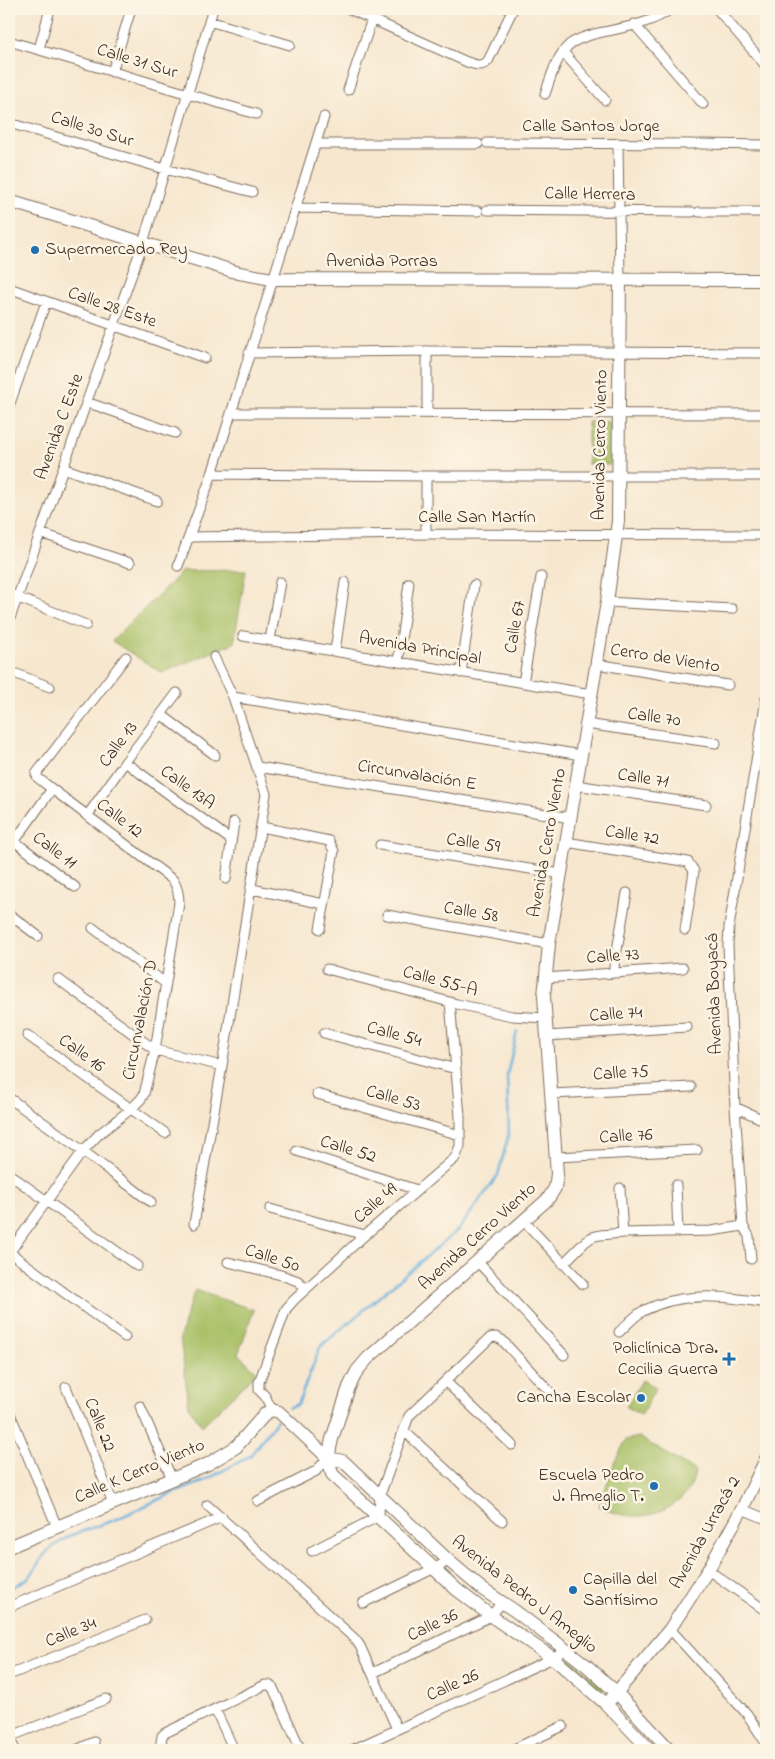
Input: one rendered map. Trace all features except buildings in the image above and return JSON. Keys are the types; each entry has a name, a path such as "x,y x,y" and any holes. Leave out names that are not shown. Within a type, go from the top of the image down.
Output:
{"street":[{"path":"39,49 50,9"},
{"path":"112,72 131,9"},
{"name":"Avenida C Este","path":"9,621 13,596 40,533 143,243 213,9"},
{"path":"349,9 478,65 488,61 512,9"},
{"path":"545,94 555,66 569,44 578,39 652,20 672,9"},
{"path":"717,9 766,66"},
{"path":"348,90 372,19"},
{"path":"209,21 290,45"},
{"path":"634,24 702,104"},
{"name":"Calle 31 Sur","path":"9,41 256,114"},
{"path":"563,52 604,100"},
{"path":"178,566 212,474 324,116"},
{"name":"Calle 30 Sur","path":"9,123 165,169 252,192"},
{"name":"Calle Santos Jorge","path":"316,144 766,145"},
{"name":"Avenida Cerro Viento","path":"328,1458 349,1387 357,1371 368,1358 548,1199 555,1188 557,1174 545,1018 545,978 549,944 607,602 618,521 620,280 618,144"},
{"name":"Avenida Porras","path":"9,201 239,273 272,279 766,280"},
{"name":"Calle Herrera","path":"296,208 766,212"},
{"name":"Calle 28 Este","path":"9,288 205,358"},
{"path":"9,406 46,302"},
{"path":"249,353 427,351 766,353"},
{"path":"427,351 427,413"},
{"path":"86,402 175,433"},
{"path":"231,413 766,414"},
{"path":"63,468 157,501"},
{"path":"212,474 766,476"},
{"path":"426,476 426,534"},
{"path":"40,533 130,563"},
{"name":"Calle San Martín","path":"189,537 426,534 766,535"},
{"name":"Calle 67","path":"523,683 541,577"},
{"path":"270,640 280,582"},
{"path":"335,651 346,582"},
{"path":"398,662 410,583"},
{"path":"461,672 474,585"},
{"path":"13,596 86,624"},
{"path":"607,602 732,608"},
{"name":"Avenida Principal","path":"243,636 591,694"},
{"name":"Calle 12","path":"126,657 36,774 38,778 52,789 173,880 179,893"},
{"path":"194,1224 252,889 266,794 233,697 214,657"},
{"name":"Cerro de Viento","path":"596,664 728,686"},
{"path":"9,671 50,687"},
{"name":"Calle 13","path":"87,816 177,694"},
{"path":"233,697 581,756"},
{"name":"Avenida Boyacá","path":"751,1259 749,1236 743,1226 728,946 729,927 763,741 766,699"},
{"path":"162,715 215,755"},
{"name":"Calle 70","path":"586,724 716,743"},
{"name":"Calle 13A","path":"125,762 231,840"},
{"name":"Circunvalación E","path":"258,767 571,818"},
{"name":"Calle 71","path":"576,785 706,805"},
{"path":"12,845 52,789"},
{"path":"226,879 234,822"},
{"path":"262,827 329,841 334,851 320,929"},
{"name":"Calle 72","path":"566,842 688,862 694,871 685,930"},
{"name":"Calle 11","path":"12,845 75,887"},
{"name":"Calle 59","path":"380,845 561,874"},
{"path":"252,889 324,904"},
{"name":"Circunvalación D","path":"9,1252 83,1151 99,1134 131,1109 144,1094 155,1050 179,903 179,893"},
{"path":"613,973 627,893"},
{"path":"9,914 38,936"},
{"name":"Calle 58","path":"387,915 549,944"},
{"path":"93,928 165,983"},
{"name":"Calle 73","path":"545,978 682,968"},
{"name":"Calle 55-A","path":"327,969 450,1002 512,1016 545,1018"},
{"path":"58,979 155,1050 222,1066"},
{"name":"Calle 49","path":"272,1410 265,1396 259,1390 259,1382 286,1309 364,1235 455,1158 460,1146 460,1135 450,1002"},
{"name":"Calle 74","path":"547,1036 687,1027"},
{"name":"Calle 54","path":"324,1033 456,1069"},
{"name":"Calle 16","path":"28,1035 165,1133"},
{"name":"Calle 75","path":"552,1094 691,1087"},
{"name":"Calle 53","path":"317,1094 460,1135"},
{"path":"9,1098 151,1202"},
{"path":"735,1104 766,1114"},
{"path":"735,1104 766,1121"},
{"name":"Calle 76","path":"556,1157 697,1150"},
{"name":"Calle 52","path":"297,1151 417,1190"},
{"path":"9,1174 137,1266"},
{"path":"676,1185 678,1232"},
{"path":"620,1188 623,1233"},
{"path":"270,1209 364,1235"},
{"path":"523,1220 582,1284"},
{"path":"563,1264 592,1237 623,1233 711,1231 743,1226"},
{"path":"9,1252 125,1337"},
{"path":"478,1261 564,1355"},
{"name":"Calle 50","path":"228,1262 281,1274 298,1280 306,1288"},
{"path":"620,1332 641,1312 671,1301 716,1296 766,1303"},
{"path":"312,1551 379,1516 380,1495 408,1416 490,1338 496,1337 502,1340 550,1392"},
{"path":"445,1381 512,1445"},
{"name":"Calle 22","path":"66,1388 114,1503"},
{"path":"140,1406 172,1479"},
{"name":"Avenida Pedro J Ameglio","path":"272,1410 279,1412 328,1458 343,1461 482,1590 502,1602 566,1649 616,1692 670,1750"},
{"name":"Calle K Cerro Viento","path":"9,1547 223,1456 236,1447 266,1413 272,1410"},
{"path":"9,1411 57,1527"},
{"path":"403,1430 502,1520"},
{"path":"258,1501 316,1471 328,1458"},
{"name":"Avenida Pedro J Ameglio","path":"328,1458 332,1474 456,1589 491,1616 553,1658 606,1704 650,1750"},
{"name":"Avenida Urracá 2","path":"606,1704 670,1629 708,1570 742,1509 766,1458"},
{"path":"207,1504 355,1640 360,1646 373,1673 397,1729"},
{"path":"742,1509 766,1519"},
{"path":"9,1607 222,1517"},
{"path":"363,1603 449,1561"},
{"path":"708,1570 766,1611"},
{"name":"Calle 36","path":"373,1673 491,1616 502,1602"},
{"name":"Calle 34","path":"9,1675 145,1620"},
{"path":"670,1629 747,1714 766,1742"},
{"name":"Calle 26","path":"352,1750 553,1658 566,1649"},
{"path":"165,1750 161,1742 162,1736 165,1733 265,1685 270,1685 301,1750"},
{"path":"15,1750 9,1737 106,1699"},
{"path":"215,1708 234,1750"},
{"path":"512,1750 563,1726"},
{"path":"76,1750 94,1742"}],"green space":[{"path":"588,422 610,422 610,465 588,464"},
{"path":"246,570 234,643 162,673 112,641 182,571"},
{"path":"195,1290 254,1310 238,1354 257,1372 202,1426 189,1407 180,1338"},
{"name":"Cancha Escolar","path":"642,1380 656,1388 641,1415 626,1407"},
{"path":"639,1437 695,1471 693,1482 688,1491 681,1499 663,1511 642,1516 623,1515 599,1506 615,1461 626,1440"},
{"path":"569,1657 603,1688 603,1691 600,1692 566,1662 566,1659"}],"waterway":[{"path":"289,1408 298,1404 320,1347 459,1229 498,1175 509,1133 507,1075 517,1031"},
{"path":"9,1589 29,1578 47,1551 69,1536 117,1519 166,1496 202,1482 250,1456 277,1420"}],"place":[{"name":"Supermercado Rey","path":"35,250"},
{"name":"Policlínica Dra. Cecilia Guerra","path":"729,1359"},
{"name":"Cancha Escolar","path":"641,1398"},
{"name":"Escuela Pedro J. Ameglio T.","path":"654,1486"},
{"name":"Capilla del Santísimo","path":"573,1590"}]}
